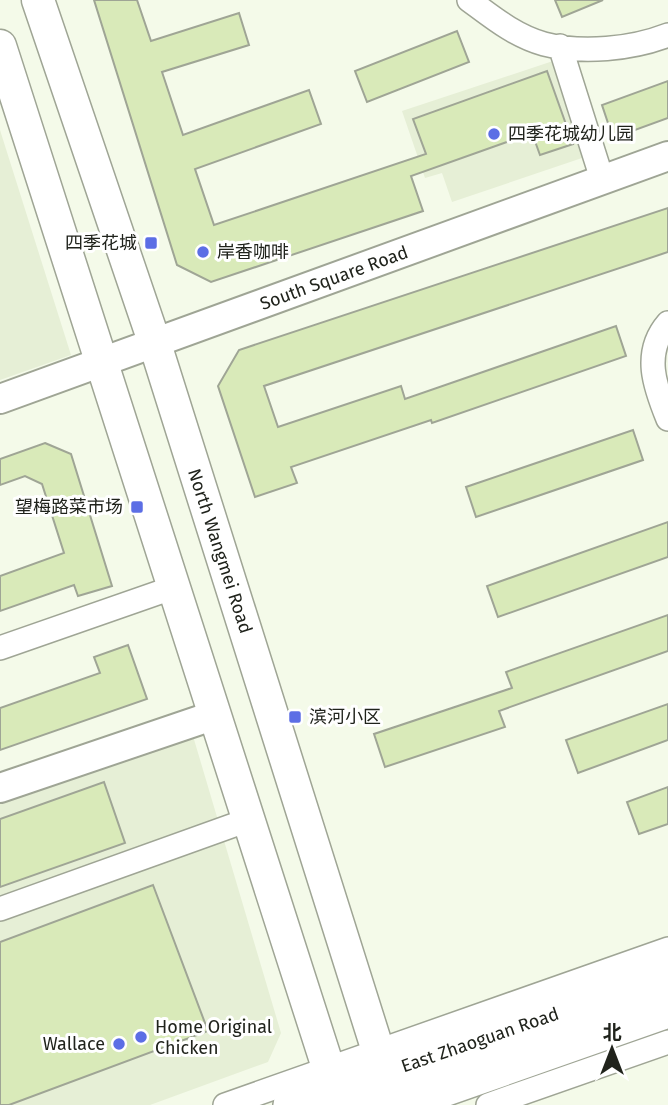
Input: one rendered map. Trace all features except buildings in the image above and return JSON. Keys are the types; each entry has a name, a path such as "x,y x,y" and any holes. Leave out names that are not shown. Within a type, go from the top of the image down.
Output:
{"main road":[{"name":"North Wangmei Road","path":"38,0 155,344 380,1076"},
{"path":"0,46 103,363 172,588 248,820 341,1088"},
{"name":"East Zhaoguan Road","path":"291,1105 668,975"},
{"name":"East Zhaoguan Road","path":"398,1105 668,1010"}],"street":[{"path":"469,0 504,26 544,44 595,49 652,41 668,35"},
{"path":"560,46 602,179"},
{"name":"South Square Road","path":"0,399 668,156"},
{"path":"668,323 654,352 653,380 668,419"},
{"path":"0,648 172,588"},
{"path":"0,788 215,715"},
{"path":"0,909 248,820"},
{"path":"380,1076 668,949"},
{"path":"488,1105 668,1042"},
{"path":"225,1105 341,1088"}],"shaded area":[{"name":"四季花城幼儿园","path":"553,61 585,157 452,202 442,173 425,178 402,111"},
{"path":"0,130 71,355 0,380"},
{"path":"193,736 281,1033 268,1062 150,1105 0,1105 0,804"}],"place":[{"name":"四季花城幼儿园","path":"494,134"},
{"name":"四季花城","path":"151,243"},
{"name":"岸香咖啡","path":"203,252"},
{"name":"望梅路菜市场","path":"137,507"},
{"name":"滨河小区","path":"295,717"},
{"name":"Home Original Chicken","path":"141,1037"},
{"name":"Wallace","path":"119,1044"}]}
